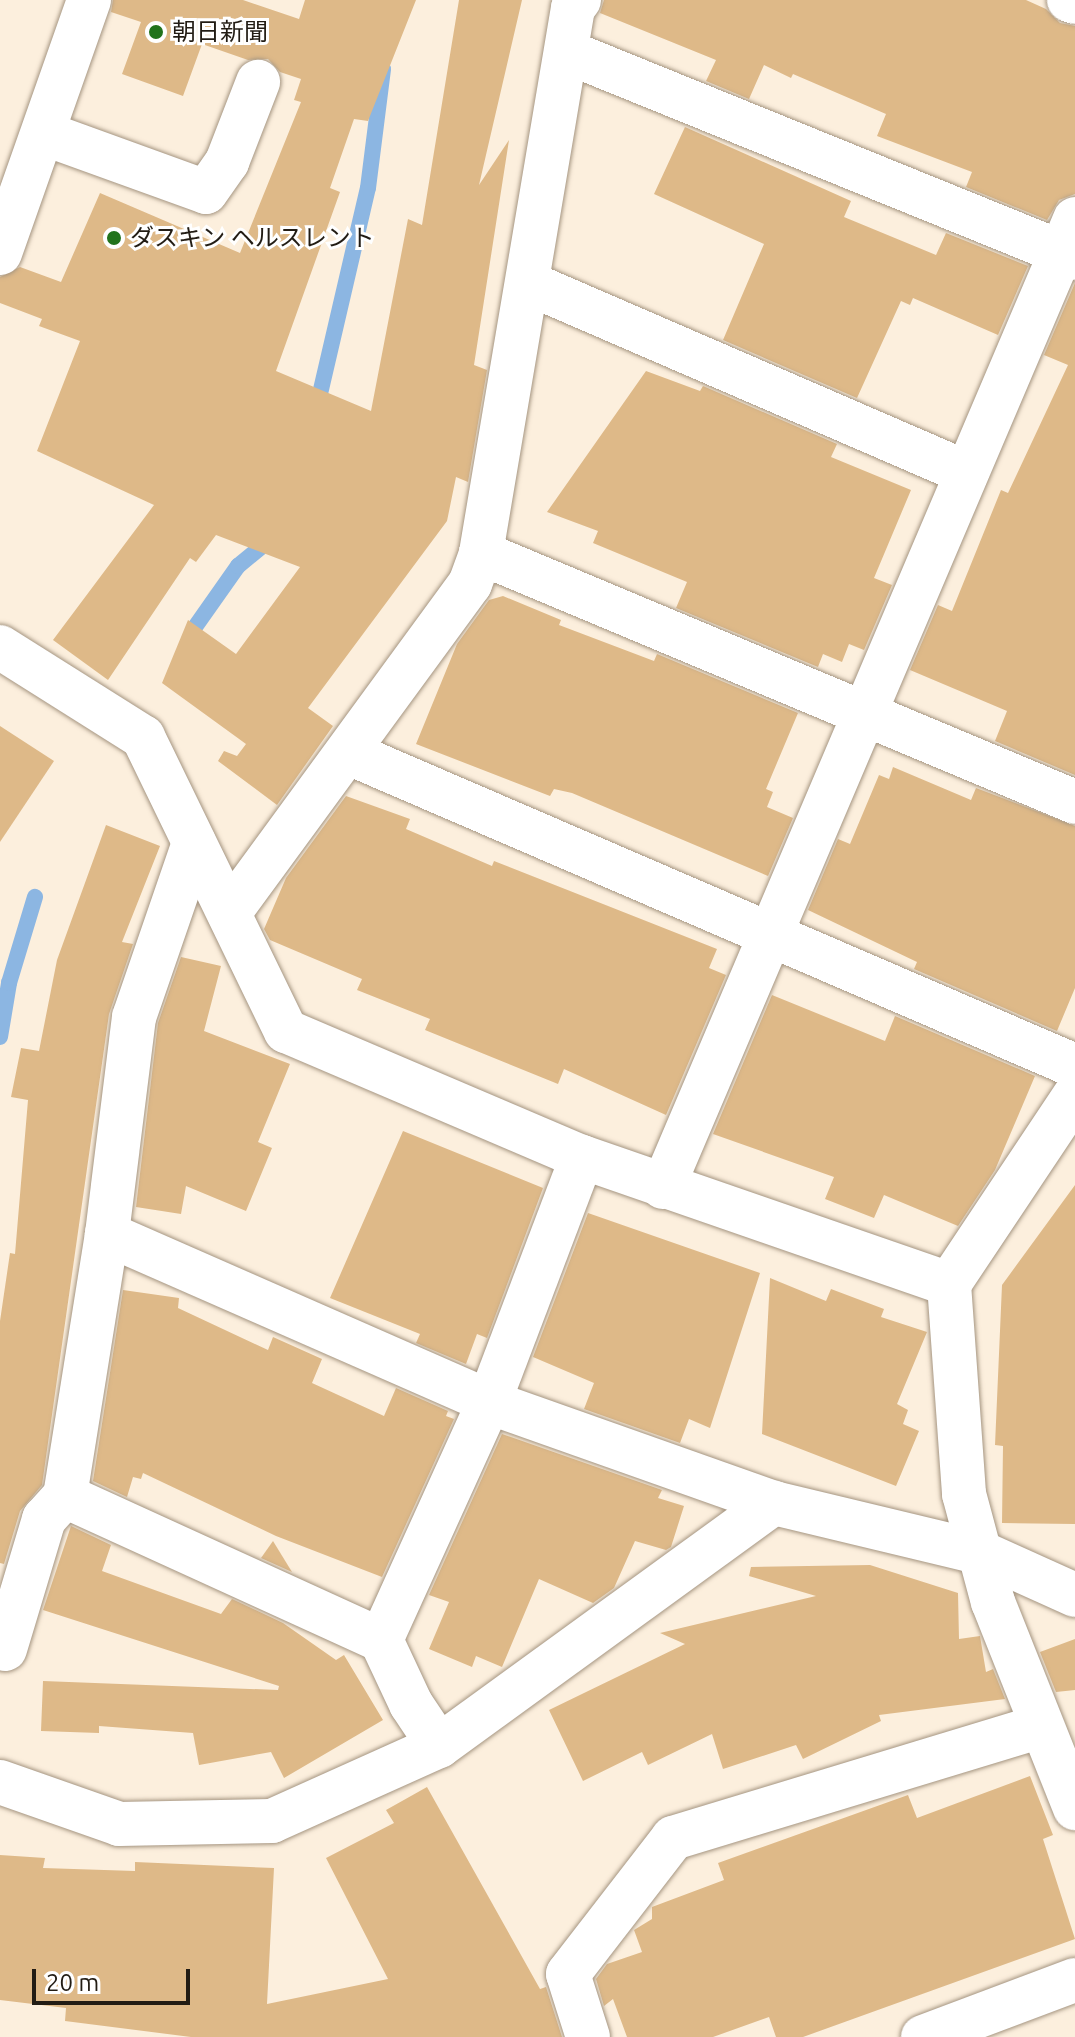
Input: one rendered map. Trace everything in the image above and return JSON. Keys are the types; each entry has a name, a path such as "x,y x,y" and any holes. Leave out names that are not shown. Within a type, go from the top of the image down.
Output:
{"street":[{"path":"0,253 89,0"},
{"path":"229,913 470,584 481,553 570,53 573,8 579,0"},
{"path":"1069,0 1075,2"},
{"path":"570,53 1070,243 967,473 663,1187"},
{"path":"43,133 206,192 227,162 258,82"},
{"path":"528,283 967,473"},
{"path":"481,553 1075,802"},
{"path":"0,647 143,737 286,1031 582,1157 949,1284"},
{"path":"349,753 1075,1066"},
{"path":"5,1649 44,1519 65,1496 107,1234 134,1017 194,843"},
{"path":"1075,1095 949,1284 964,1494 993,1602 1039,1727 1075,1808"},
{"path":"381,1640 489,1402 582,1157"},
{"path":"107,1234 489,1402 774,1503 982,1553 1075,1595"},
{"path":"65,1496 381,1640 411,1704 439,1746"},
{"path":"0,1782 119,1824 272,1821 439,1746 774,1503"},
{"path":"588,2037 568,1974 673,1838 1039,1727"},
{"path":"923,2037 1075,1980"}],"building":[{"path":"113,0 243,0 299,19 305,0 416,0 368,121 354,119 330,188 340,192 276,371 371,411 408,219 422,225 459,0 522,0 479,185 509,140 474,365 487,370 468,482 456,477 447,521 308,708 333,726 277,805 218,761 224,751 237,756 246,744 162,683 188,620 236,654 300,567 216,535 196,562 190,558 108,680 53,640 154,505 37,451 80,341 39,326 42,319 0,303 0,277 20,267 61,282 100,193 240,253 301,102 294,100 301,79 280,72 268,59 248,60 202,44 183,96 122,74 141,22 111,12"},
{"path":"604,0 1026,0 1046,9 1060,23 1075,26 1075,194 1059,200 1047,220 966,187 972,172 877,136 886,114 793,74 791,78 764,65 749,99 706,81 716,60 600,13"},
{"path":"685,127 851,201 844,217 936,255 946,233 1028,266 998,335 913,298 910,305 901,301 857,398 723,340 764,244 654,194"},
{"path":"1075,283 1075,775 995,741 1007,711 910,670 938,605 952,611 1001,490 1008,493 1068,365 1044,355"},
{"path":"646,371 700,391 703,386 837,444 831,457 911,490 874,578 892,585 864,650 849,644 842,662 823,654 818,667 676,608 687,582 593,543 598,531 547,512"},
{"path":"503,596 561,620 559,625 654,661 657,654 798,713 766,789 773,792 767,807 793,818 768,876 572,793 554,789 550,796 416,744 457,644 489,600"},
{"path":"0,726 54,761 0,842"},
{"path":"893,767 971,800 976,788 1075,826 1075,988 1057,1031 914,969 917,962 808,910 838,839 850,844 879,775 889,779"},
{"path":"346,796 410,819 406,829 492,866 494,861 717,949 709,968 726,975 666,1115 564,1069 558,1084 425,1030 430,1019 357,990 362,979 270,940 264,929 286,878"},
{"path":"106,825 160,846 122,942 133,944 109,1014 42,1485 20,1511 4,1564 0,1563 0,1321 10,1253 15,1254 28,1100 11,1097 21,1048 39,1051 57,960"},
{"path":"181,957 221,966 204,1031 290,1064 258,1142 272,1148 246,1211 186,1186 181,1214 136,1207 158,1023"},
{"path":"772,995 885,1041 895,1016 1035,1076 995,1170 958,1226 884,1195 874,1218 825,1199 834,1177 713,1134"},
{"path":"403,1131 543,1188 487,1338 477,1334 466,1364 416,1343 420,1334 330,1298"},
{"path":"1075,1185 1075,1524 1002,1523 1003,1446 995,1445 1002,1285"},
{"path":"588,1213 760,1273 710,1428 689,1419 680,1443 584,1409 594,1383 533,1357"},
{"path":"770,1278 826,1301 831,1289 884,1309 881,1317 927,1332 897,1404 908,1410 903,1424 919,1431 896,1486 762,1434"},
{"path":"123,1290 179,1298 178,1308 268,1350 273,1337 322,1359 312,1383 384,1416 396,1388 448,1411 446,1416 454,1419 382,1577 276,1536 143,1473 141,1479 133,1477 127,1497 93,1481"},
{"path":"502,1434 662,1490 658,1498 684,1506 671,1547 666,1550 635,1541 614,1588 593,1603 539,1579 502,1667 476,1656 472,1667 429,1649 449,1602 429,1595"},
{"path":"71,1526 111,1545 102,1571 221,1614 232,1599 283,1623 336,1660 344,1655 383,1720 284,1778 271,1752 199,1765 193,1733 99,1726 99,1733 41,1731 43,1681 278,1690 279,1686 43,1610"},
{"path":"273,1541 292,1572 261,1558"},
{"path":"870,1565 958,1593 959,1639 980,1636 986,1672 993,1669 1005,1699 879,1715 881,1721 803,1759 796,1745 723,1769 712,1734 648,1765 642,1752 583,1781 549,1710 685,1644 660,1633 816,1596 749,1576 751,1567"},
{"path":"1075,1639 1075,1690 1056,1692 1040,1652"},
{"path":"1030,1776 1053,1835 1043,1839 1075,1939 803,2037 776,2037 769,2017 713,2037 627,2037 613,1999 604,2006 596,1979 607,1964 642,1952 634,1930 652,1919 652,1907 724,1880 718,1863 908,1795 917,1818"},
{"path":"427,1787 540,1989 546,1987 562,2037 191,2037 65,2021 66,2008 0,2000 0,1855 45,1858 43,1868 135,1871 135,1862 274,1868 267,2004 388,1979 326,1858 394,1823 386,1810"}],"waterway":[{"path":"316,411 368,188 383,69"},
{"path":"195,627 238,566 272,538"},
{"path":"0,1037 9,983 35,897"}],"place":[{"name":"朝日新聞","path":"156,32"},
{"name":"ダスキン ヘルスレント","path":"114,238"}]}
